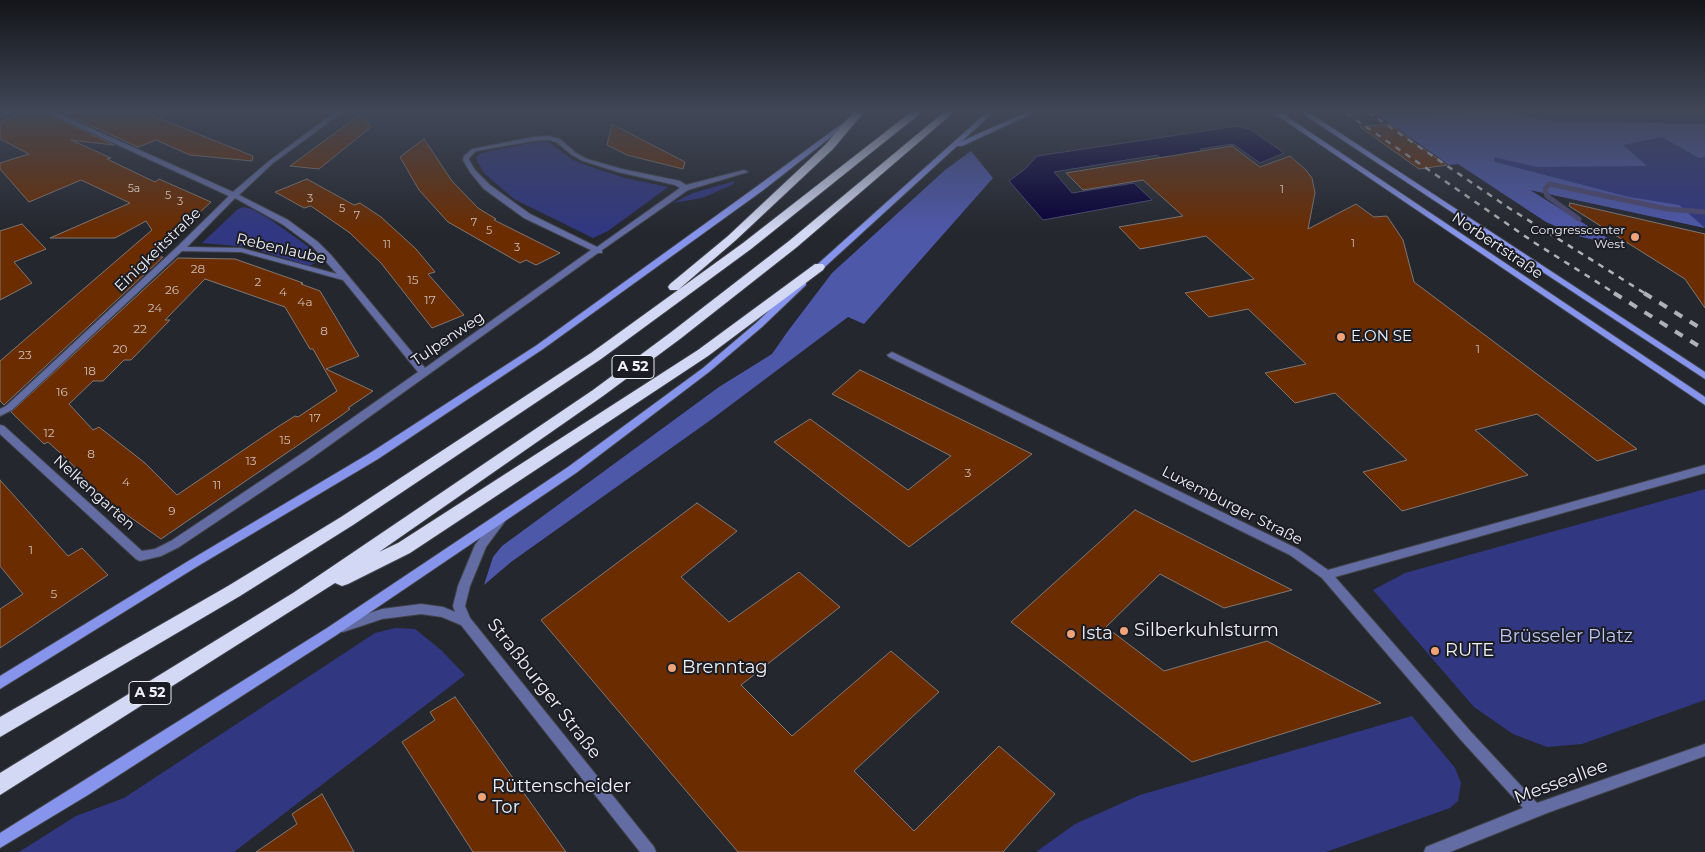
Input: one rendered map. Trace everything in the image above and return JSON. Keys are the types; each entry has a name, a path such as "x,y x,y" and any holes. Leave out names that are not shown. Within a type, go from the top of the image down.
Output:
{"highway":[{"path":"596,356 645,310 698,269 823,152"},
{"name":"A 52","path":"0,728 97,673 347,521 596,356 747,246 867,152"},
{"name":"A 52","path":"0,785 299,598 502,460 675,336 815,226 903,152"},
{"path":"299,598 404,548 703,352 819,268"}],"main road":[{"path":"0,683 194,563 374,456 540,347 808,152"},
{"path":"0,841 331,632 580,464 700,375 759,325 948,152"},
{"name":"Norbertstraße","path":"1334,152 1705,402"},
{"name":"Norbertstraße","path":"1364,152 1705,376"}],"street":[{"name":"Rebenlaube","path":"138,152 234,195 285,222 315,244 423,372"},
{"name":"Einigkeitstraße","path":"0,413 9,408 180,250 234,195 285,152"},
{"path":"473,152 466,160 472,171 487,187 527,216 587,246 599,250"},
{"path":"571,152 585,160 620,171 677,183 685,188"},
{"name":"Tulpenweg","path":"175,544 305,457 685,188 744,172"},
{"name":"Rebenlaube","path":"180,250 241,250 344,278"},
{"name":"Luxemburger Straße","path":"892,355 1294,552 1326,575 1466,736 1535,811"},
{"name":"Nelkengarten","path":"0,428 140,556 157,553 175,544"},
{"path":"1326,575 1705,469"},
{"name":"Straßburger Straße","path":"502,518 481,545 464,586 460,606 465,621 649,852"},
{"name":"Straßburger Straße","path":"331,632 361,620 398,611 421,610 443,612 465,621"},
{"name":"Messeallee","path":"1431,852 1535,811 1705,750"}],"green space":[{"path":"485,152 562,152 573,160 588,166 625,178 668,187 608,231 593,238 514,199 484,173 476,159 479,154"},
{"path":"1451,152 1705,152 1705,228 1530,190 1620,246 1578,236 1561,229"},
{"path":"735,181 732,185 702,198 673,203 693,193"},
{"path":"244,207 252,209 271,220 309,247 320,259 310,266 247,247 202,243 238,209"},
{"name":"Brüsseler Platz","path":"1705,489 1705,700 1582,744 1547,747 1513,734 1474,707 1373,590 1405,573"},
{"path":"395,628 415,629 441,650 465,675 234,852 19,852 76,816 124,798 375,633"},
{"path":"1412,716 1455,768 1461,783 1458,801 1450,808 1326,852 1036,852 1075,824 1140,795"}],"shaded area":[{"path":"972,152 993,178 864,324 848,317 712,419 511,562 484,585 493,557 502,546 719,387 772,354 832,273 945,170"},
{"path":"1065,152 1203,152 1207,155 1166,162 1157,155 1054,172 1072,193 1134,183 1152,200 1043,220 1009,181 1025,169 1037,156"},
{"path":"1244,152 1284,153 1260,163"},
{"path":"1430,152 1631,152 1647,166 1537,167 1494,157 1495,162 1629,197 1679,205 1705,228 1530,190 1620,246 1578,236 1546,222 1458,164 1449,165"},
{"path":"1688,152 1705,152 1705,157 1699,158"}],"building":[{"path":"25,152 97,152 111,158 107,159 155,182 159,179 211,202 151,257 163,257 4,405 0,401 0,361 152,230 146,221 115,238 50,238 130,203 81,180 29,202 0,169 0,163 29,154"},
{"path":"183,152 242,152 253,156 252,161 190,155"},
{"path":"309,152 340,152 319,169 290,166"},
{"path":"407,152 433,152 452,181 478,208 496,219 494,220 560,253 536,265 526,260 520,263 448,222 419,190 400,157"},
{"path":"621,152 665,152 685,162 683,169"},
{"path":"1197,152 1240,152 1260,167 1290,156 1312,178 1315,193 1308,229 1356,204 1374,217 1387,216 1403,240 1414,282 1637,449 1597,461 1537,414 1475,430 1528,475 1402,511 1363,472 1407,460 1335,393 1295,403 1265,373 1306,364 1248,309 1209,317 1185,293 1254,279 1206,236 1140,249 1119,227 1183,216 1143,180 1083,190 1066,173"},
{"path":"1395,152 1428,152 1447,165 1419,169"},
{"path":"307,179 354,205 360,203 381,217 416,249 435,272 428,274 464,315 432,328 381,263 350,233 311,206 304,208 275,192"},
{"path":"1570,203 1705,234 1705,308 1685,279 1569,206"},
{"path":"22,224 46,249 14,262 32,283 0,300 0,231"},
{"path":"178,258 235,259 320,291 359,356 326,369 373,391 348,408 350,409 342,415 161,539 103,498 67,459 48,442 44,444 11,412","holes":["205,279 285,307 310,349 313,349 337,391 298,417 295,416 276,428 177,495 145,463 99,427 93,430 69,404 93,381 103,381 124,360 131,360 170,320 165,320"]},
{"path":"860,370 1032,454 909,547 774,442 810,419 908,490 951,456 832,394"},
{"path":"0,480 68,556 82,548 108,575 0,648 0,609 23,594 0,566"},
{"name":"Brenntag","path":"697,503 737,531 681,577 729,622 799,572 840,607 741,685 792,736 891,651 939,692 854,771 914,831 999,746 1055,794 1003,852 738,852 541,620"},
{"name":"Ista","path":"1135,510 1292,590 1224,608 1160,574 1106,627 1164,671 1267,641 1381,703 1192,762 1011,622"},
{"name":"Rüttenscheider Tor","path":"455,697 566,852 473,852 402,742 435,720 430,712"},
{"path":"322,794 354,852 256,852 297,824 292,814"}],"waterway":[{"path":"1579,219 1547,196 1545,189 1549,184 1667,209 1705,212"}],"railway":[{"path":"1402,152 1535,243 1616,294"},
{"path":"1426,152 1509,208 1646,294"},
{"path":"1614,293 1705,350"},
{"path":"1644,293 1705,331"}],"place":[{"name":"Congresscenter West","path":"1635,237"},
{"name":"E.ON SE","path":"1341,337"},
{"name":"Silberkuhlsturm","path":"1124,631"},
{"name":"Ista","path":"1071,634"},
{"name":"RUTE","path":"1435,651"},
{"name":"Brenntag","path":"672,668"},
{"name":"Rüttenscheider Tor","path":"482,797"}]}
